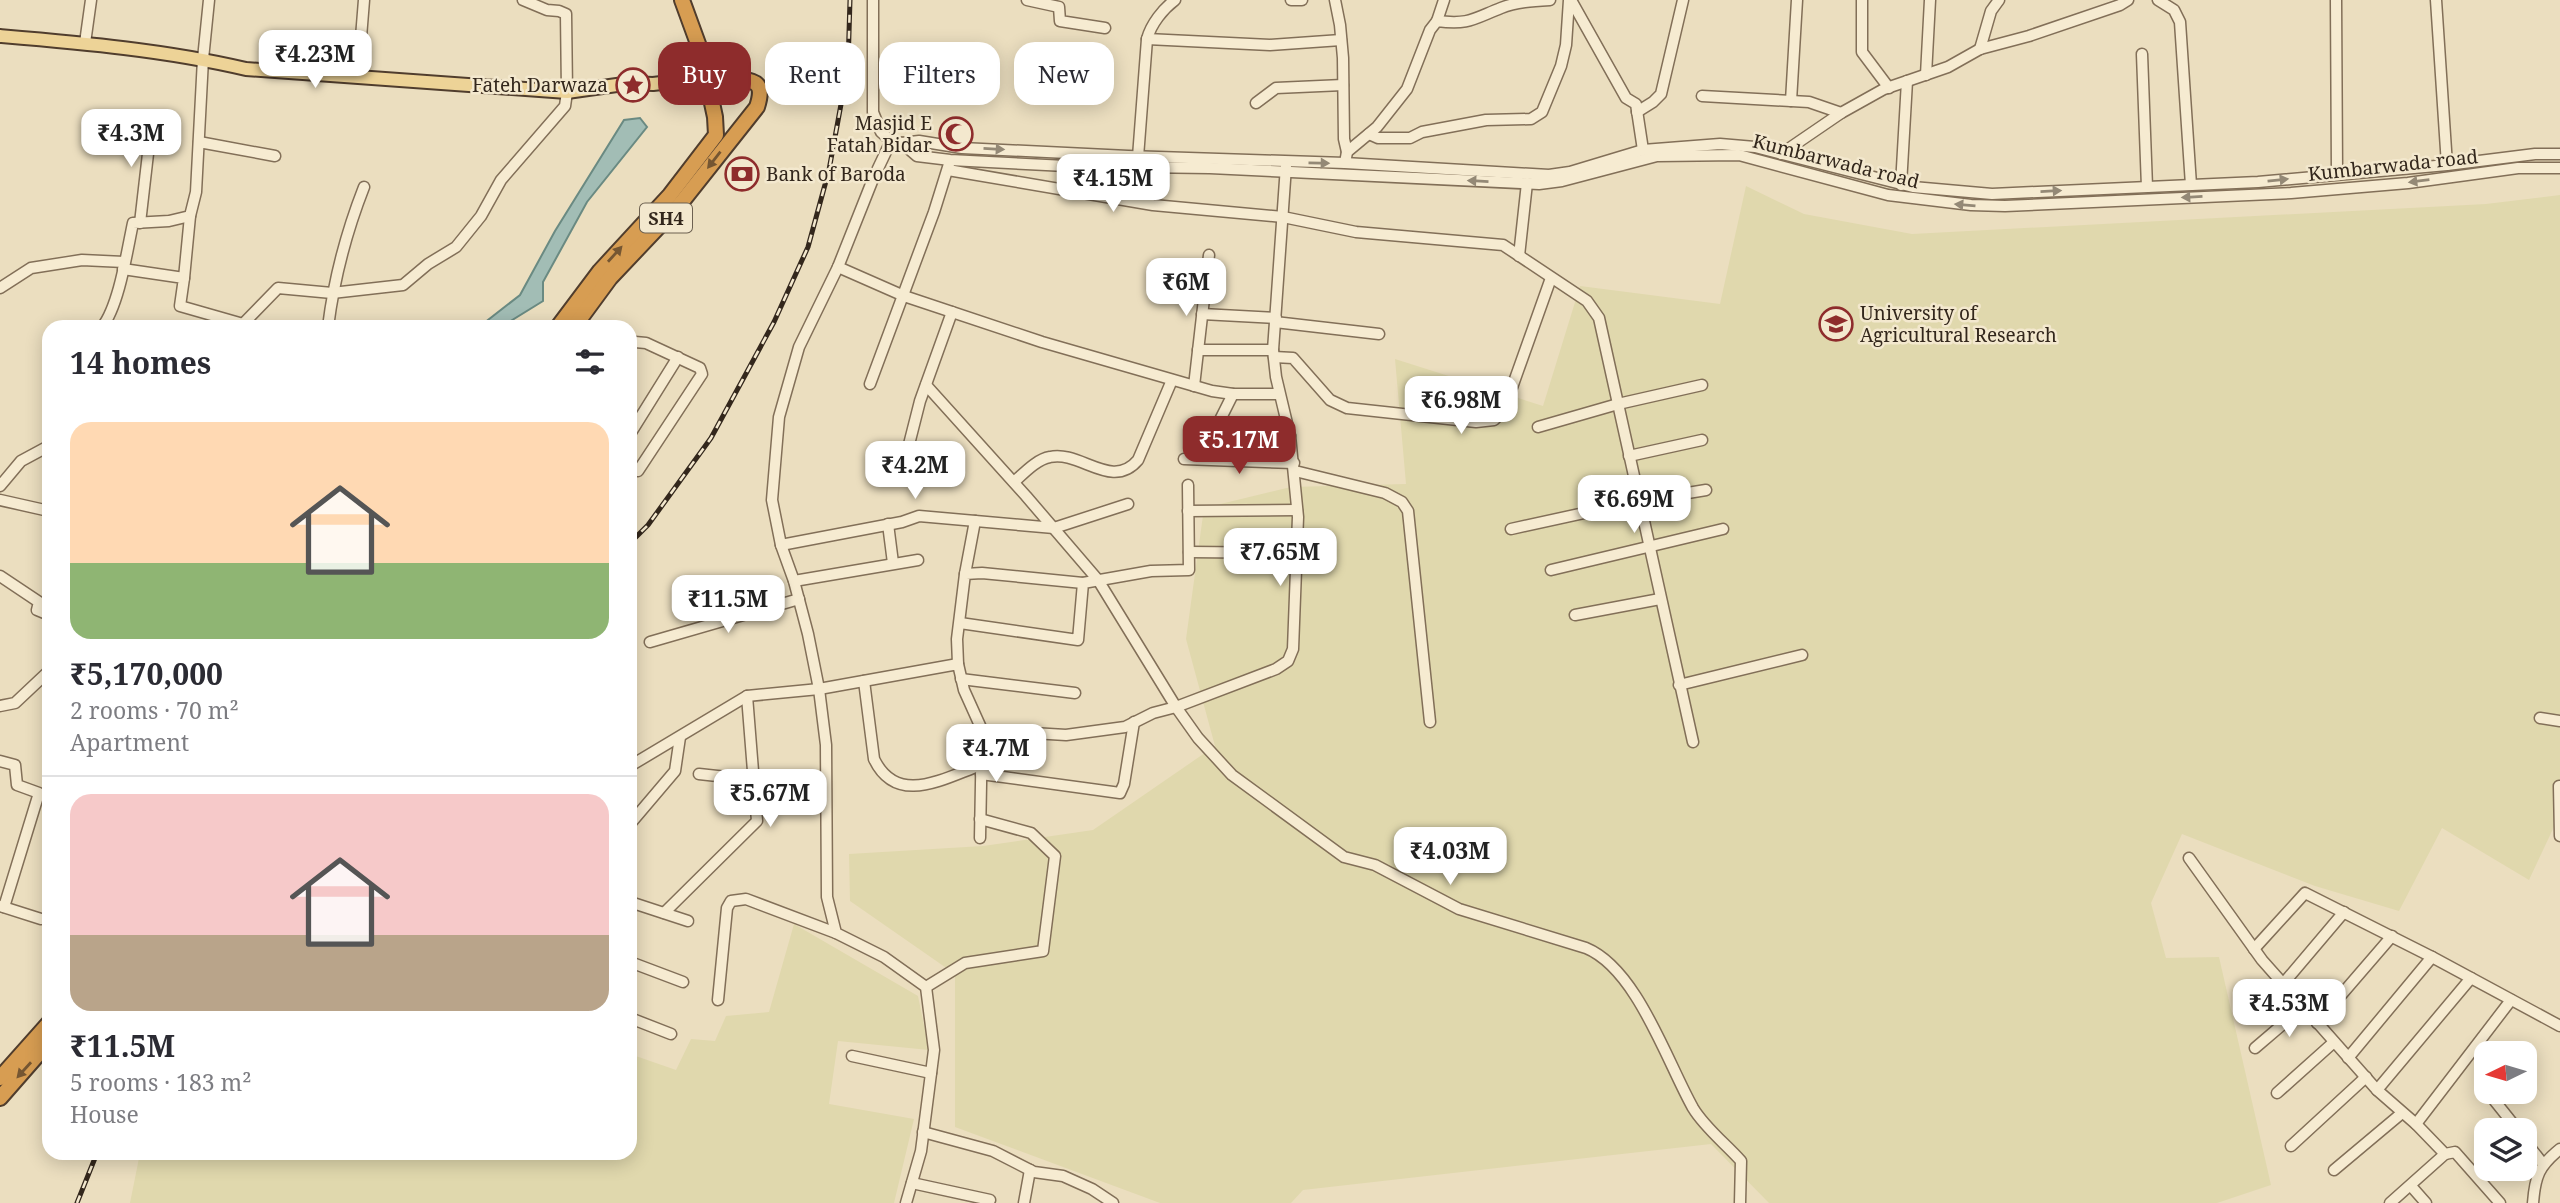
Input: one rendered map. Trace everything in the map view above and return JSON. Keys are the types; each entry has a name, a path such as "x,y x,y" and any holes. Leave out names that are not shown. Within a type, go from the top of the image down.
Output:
{"highway":[{"path":"682,0 697,42"},
{"name":"SH4","path":"579,320 610,278 681,203 757,107 760,91 751,81"},
{"name":"SH4","path":"563,320 600,271 670,195 712,142 717,126 712,105"},
{"path":"0,1078 42,1031"},
{"path":"0,1098 42,1050"}],"main road":[{"path":"0,36 85,43 203,59 246,69 358,75 436,84 567,92 631,83 658,82"}],"street":[{"path":"85,43 92,0"},
{"path":"209,0 196,192 190,216 180,306 223,320"},
{"path":"358,75 364,0"},
{"path":"248,320 278,288 332,293 403,285 428,264 456,247 481,216 501,180 565,106 566,14 523,0"},
{"path":"836,933 827,897 826,745 819,689 799,599 781,545 772,500 779,417 800,347 838,267 891,141 881,132 873,112 873,0"},
{"path":"1027,0 1059,7 1060,21 1105,28"},
{"path":"1138,157 1147,39 1152,26 1175,0"},
{"path":"1291,0 1302,0"},
{"path":"1335,0 1341,40 1344,139 1347,152 1345,163"},
{"path":"1347,152 1390,112 1407,89 1444,0"},
{"path":"1437,21 1457,24 1471,22 1511,5 1549,0"},
{"path":"1369,134 1378,138 1410,138 1422,132 1486,120 1531,119 1542,112 1561,66 1566,45 1570,0"},
{"path":"1570,0 1627,99 1636,104 1643,150"},
{"path":"1637,112 1661,94 1683,0"},
{"path":"1791,101 1797,0"},
{"path":"1862,0 1862,52 1889,88"},
{"path":"1926,75 1930,0"},
{"path":"1980,49 1991,11 1999,0"},
{"path":"1782,154 1841,113 1889,88 1948,67 1980,49 2029,36 2128,0"},
{"path":"2158,0 2175,10 2180,22 2191,185"},
{"path":"2336,0 2337,174"},
{"path":"2435,0 2447,165"},
{"path":"1147,39 1270,45 1341,40"},
{"path":"2141,54 2147,187"},
{"path":"1901,185 1907,81"},
{"path":"1256,103 1279,88 1343,85"},
{"path":"1702,96 1814,103 1841,113"},
{"path":"140,223 152,119"},
{"name":"Kumbarwada road","path":"891,141 919,141 962,148 1527,183 1555,183 1657,156 1730,154 1754,157 1888,195 1971,205 2005,206 2291,193 2408,183 2518,169 2560,168"},
{"path":"199,142 275,156"},
{"name":"Kumbarwada road","path":"902,143 917,156 948,165 1210,168 1345,163 1555,175 1643,150 1720,144 1782,154 1901,185 1992,194 2258,182 2535,154 2560,154"},
{"path":"870,384 904,296 948,165 1153,205 1283,217 1356,232 1503,245 1587,301 1596,312 1693,742"},
{"path":"982,730 1066,735 1125,727 1153,713 1265,675 1287,661 1293,649 1297,510 1295,467 1290,436 1278,394 1274,354 1286,167"},
{"path":"1519,256 1527,183"},
{"path":"329,320 332,293 350,224 364,187"},
{"path":"108,320 118,290 133,223 190,216"},
{"path":"1194,386 1209,255"},
{"path":"0,288 31,268 82,260 123,265 184,278"},
{"path":"838,267 904,296 1172,380 1233,394 1278,394"},
{"path":"1198,350 1274,354 1293,358 1330,400 1346,408 1476,422 1494,420 1504,411 1551,278"},
{"path":"902,472 926,385 952,312"},
{"path":"1202,314 1276,320 1379,334"},
{"path":"637,342 646,343 678,357 700,368 702,374 638,471"},
{"path":"637,423 678,357"},
{"path":"1014,482 1038,462 1049,457 1064,458 1111,472 1130,468 1138,460 1172,380"},
{"path":"926,385 1098,580 1176,707 1198,738 1232,775 1344,857 1375,865 1459,909 1578,946 1606,959 1626,984 1651,1026 1694,1110 1740,1160 1740,1203"},
{"path":"1538,427 1618,404 1703,385"},
{"path":"1233,394 1219,422 1220,432 1290,436"},
{"path":"1629,456 1702,440"},
{"path":"0,486 21,461 42,450"},
{"path":"1184,459 1295,467 1385,493 1402,502 1408,510 1430,722"},
{"path":"965,574 982,573 1083,583 1151,570 1189,570 1188,485"},
{"path":"1511,529 1639,501 1706,490"},
{"path":"0,500 42,509"},
{"path":"781,545 919,516 1054,528 1128,504"},
{"path":"1188,511 1297,510"},
{"path":"975,521 957,639 958,664 964,690 982,730 980,838"},
{"path":"887,524 893,563"},
{"path":"1551,570 1723,529"},
{"path":"1189,552 1297,553"},
{"path":"794,581 918,560"},
{"path":"0,576 39,602 37,610 42,612"},
{"path":"960,623 1078,640 1083,583"},
{"path":"650,642 799,599"},
{"path":"1576,615 1660,599"},
{"path":"1679,685 1802,655"},
{"path":"637,762 747,696 819,689 958,664"},
{"path":"0,706 15,703 42,678"},
{"path":"961,679 1075,693"},
{"path":"864,681 874,759 889,780 902,786 915,786 981,769 1120,793 1124,784 1134,722"},
{"path":"664,913 757,821 747,696"},
{"path":"2540,718 2560,722"},
{"path":"637,816 676,771 680,737"},
{"path":"0,761 15,765 17,785 39,793 2,907 41,919"},
{"path":"699,774 754,780"},
{"path":"2559,786 2560,836"},
{"path":"926,987 965,963 1044,951 1055,856 1031,833 980,819"},
{"path":"2189,858 2254,949 2283,984 2377,1090 2445,1154"},
{"path":"2254,949 2305,893 2392,936 2560,1026"},
{"path":"718,1000 727,908 732,901 746,899 836,933 884,957 926,987 934,1050 923,1132 906,1203"},
{"path":"637,904 688,921"},
{"path":"2283,984 2344,912"},
{"path":"2317,1023 2392,936"},
{"path":"2348,1058 2432,957"},
{"path":"637,965 683,982"},
{"path":"2377,1090 2471,978"},
{"path":"2416,1124 2511,1000"},
{"path":"2255,1048 2303,1007"},
{"path":"637,1021 671,1034"},
{"path":"2277,1093 2334,1042"},
{"path":"852,1056 931,1073"},
{"path":"2291,1146 2366,1077"},
{"path":"2497,1104 2508,1118"},
{"path":"2334,1170 2402,1113"},
{"path":"923,1132 993,1151 1034,1172 1063,1176 1092,1189 1113,1203"},
{"path":"2533,1203 2535,1184 2543,1164 2560,1149"},
{"path":"2390,1203 2445,1154 2455,1152 2500,1203"},
{"path":"2537,1156 2543,1164"},
{"path":"1024,1203 1030,1170"},
{"path":"912,1183 990,1200"},
{"path":"2411,1186 2426,1203"}],"shaded area":[{"path":"1746,186 1804,214 1912,234 2486,204 2560,195 2560,814 2529,880 2442,828 2399,911 2315,886 2182,834 2151,903 2166,958 2219,957 2271,1185 2217,1203 1769,1203 1711,1144 1303,1190 1291,1203 1160,1203 955,1127 955,974 850,901 849,854 983,846 1093,830 1215,746 1186,639 1204,508 1291,487 1406,484 1395,359 1543,406 1580,286 1720,304"},
{"path":"794,924 918,996 929,1050 838,1041 829,1104 914,1119 894,1203 130,1203 139,1160 637,1160 637,1056 676,1070 691,1039 715,1041 726,1016 769,1012"}],"water":[{"path":"640,118 647,127 587,202 543,282 543,301 512,320 488,320 520,295 555,231 624,120"}],"railway":[{"path":"637,536 648,525 711,438 774,322 808,247 829,170 848,66 850,0"},
{"path":"77,1203 94,1160"}],"place":[{"name":"Fateh Darwaza","path":"633,85"},
{"name":"Masjid E Fatah Bidar","path":"956,134"},
{"name":"Bank of Baroda","path":"742,174"},
{"name":"University of Agricultural Research","path":"1836,324"}]}
